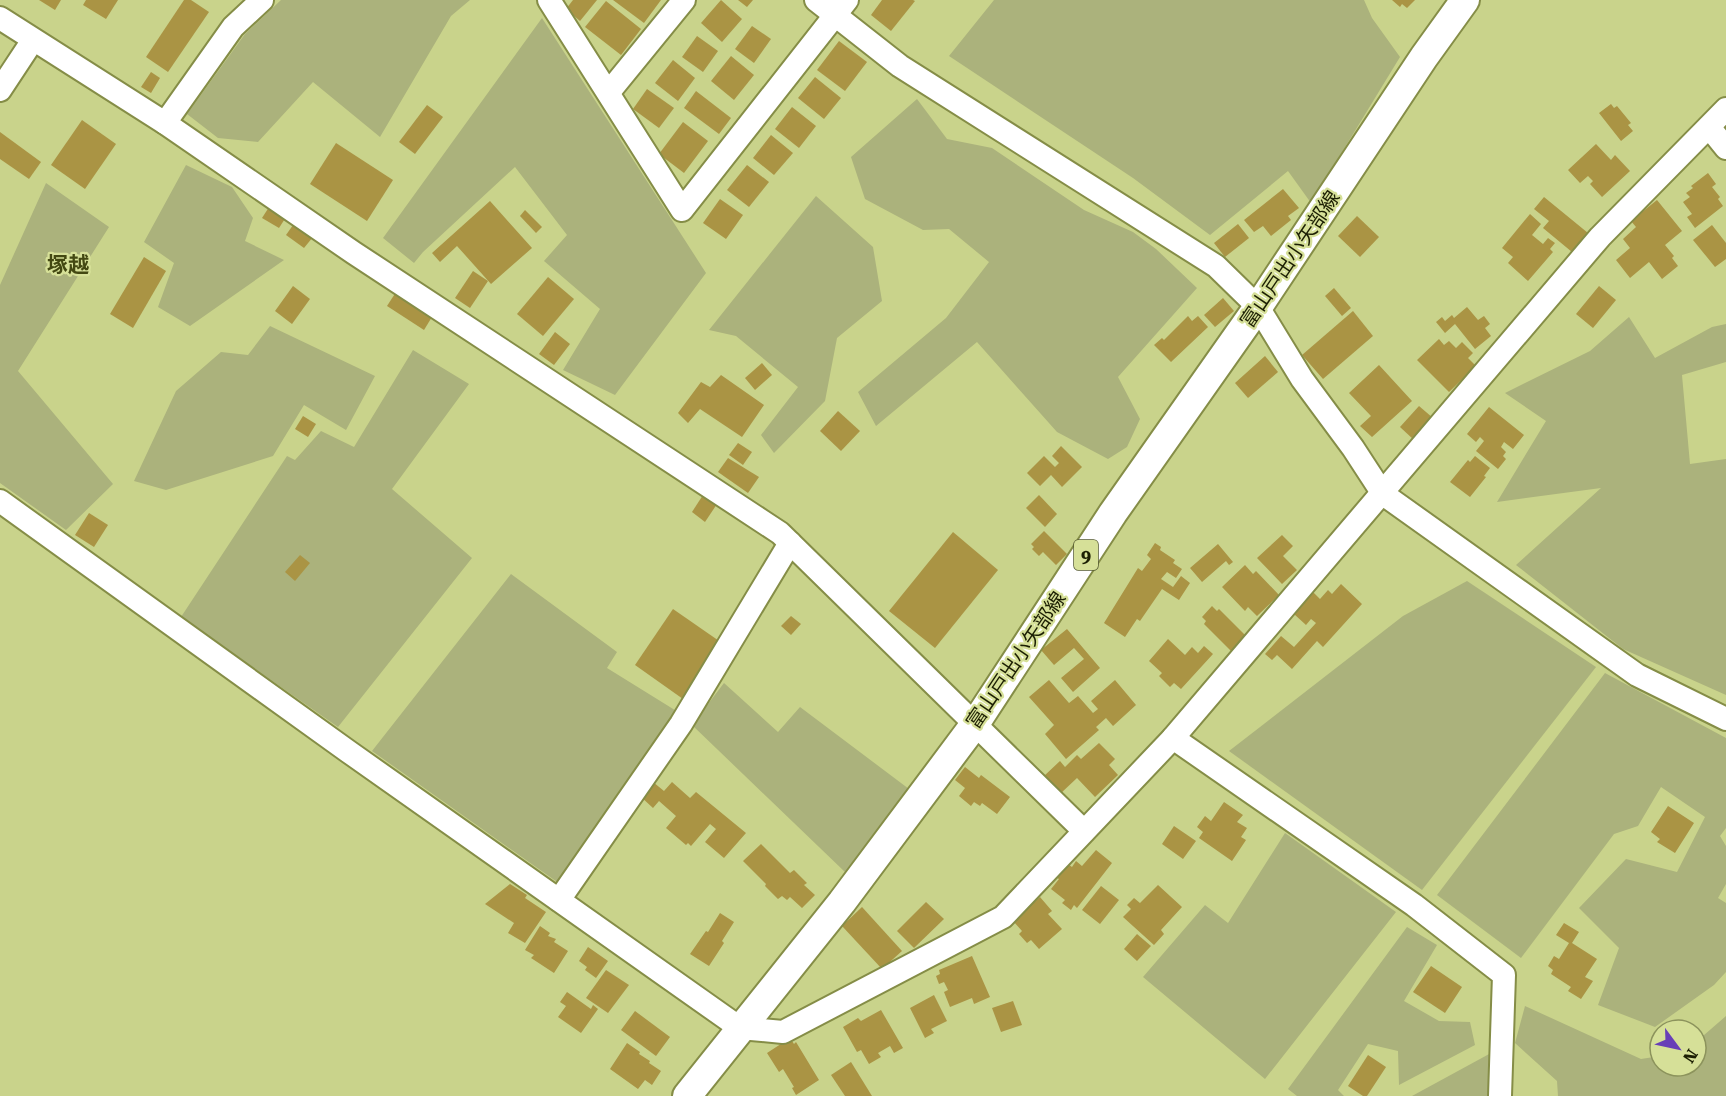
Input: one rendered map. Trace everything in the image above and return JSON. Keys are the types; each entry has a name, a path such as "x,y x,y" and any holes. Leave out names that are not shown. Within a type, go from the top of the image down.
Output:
{"main road":[{"name":"富山戸出小矢部線","path":"694,1091 740,1028 842,902 975,724 1113,513 1258,307 1424,57 1465,0"}],"street":[{"path":"165,123 233,27 262,0"},
{"path":"549,0 682,210 841,8"},
{"path":"609,92 684,0"},
{"path":"816,0 841,8 900,66 1216,266 1258,307 1302,379 1353,448 1383,494 1637,675 1726,719"},
{"path":"0,18 165,123 354,253 780,533 1084,831"},
{"path":"0,90 33,40"},
{"path":"0,501 740,1028 783,1032 1003,917 1173,738 1600,237 1726,110"},
{"path":"1709,127 1726,148"},
{"path":"559,900 681,724 790,543"},
{"path":"1173,738 1414,905 1504,975 1500,1096"}],"green space":[{"path":"281,0 470,0 451,16 380,137 313,82 258,142 218,138 187,114 245,34"},
{"path":"994,0 1364,0 1372,18 1400,57 1311,203 1288,171 1210,235 1133,178 949,56"},
{"path":"542,18 706,273 615,395 563,370 600,309 544,261 567,235 515,167 414,263 383,238"},
{"path":"917,99 947,139 992,148 1084,210 1133,232 1156,249 1197,288 1118,377 1140,419 1127,447 1108,459 1057,432 977,342 876,426 858,392 946,318 989,262 949,229 923,230 865,199 851,157"},
{"path":"186,165 232,187 253,218 245,241 284,260 190,326 158,307 174,263 144,242"},
{"path":"46,183 109,227 18,371 113,484 66,530 0,483 0,285"},
{"path":"816,196 873,247 882,301 837,338 825,401 774,453 761,435 798,387 736,336 709,330"},
{"path":"1629,317 1655,358 1712,327 1726,324 1726,362 1682,375 1690,464 1726,459 1726,695 1623,649 1516,565 1601,488 1497,502 1546,421 1505,393 1590,351"},
{"path":"270,326 375,376 346,430 304,405 273,456 166,490 134,481 176,391 221,352 248,355"},
{"path":"413,350 469,384 392,489 472,558 338,727 181,617 287,456 295,460 321,431 354,447"},
{"path":"511,574 617,652 607,668 678,712 560,884 372,751"},
{"path":"1467,581 1596,667 1422,890 1229,751 1403,616"},
{"path":"1605,673 1726,738 1726,828 1720,836 1726,846 1726,884 1718,898 1726,903 1726,972 1714,985 1668,1018 1648,1018 1648,1024 1598,1005 1619,948 1579,908 1626,859 1677,872 1705,817 1661,787 1638,826 1614,834 1521,958 1437,895"},
{"path":"724,683 778,732 800,707 909,789 845,872 692,725"},
{"path":"1285,833 1396,912 1265,1079 1143,977 1205,905 1228,923"},
{"path":"1407,927 1437,945 1404,1001 1439,1021 1470,1022 1475,1045 1399,1085 1398,1051 1368,1044 1338,1090 1344,1096 1297,1096 1288,1089"},
{"path":"1525,1006 1641,1059 1648,1058 1648,1078 1708,1078 1708,1032 1726,1016 1726,1096 1558,1096 1557,1081 1515,1043"},
{"path":"1491,1053 1490,1096 1412,1096"}],"building":[{"path":"39,0 61,0 55,10"},
{"path":"86,0 118,0 106,19 83,5"},
{"path":"184,0 191,0 209,12 168,72 146,57"},
{"path":"573,0 597,0 580,21 566,9"},
{"path":"613,0 661,0 644,23"},
{"path":"721,0 742,19 722,42 701,23"},
{"path":"738,0 753,0 747,7"},
{"path":"882,0 915,1 891,31 871,15"},
{"path":"1392,0 1415,0 1407,8 1402,4 1400,7"},
{"path":"606,1 641,29 621,55 585,27"},
{"path":"752,26 771,39 754,63 735,49"},
{"path":"697,36 718,51 703,72 682,57"},
{"path":"839,41 867,62 845,91 817,70"},
{"path":"731,56 754,75 734,100 711,81"},
{"path":"673,60 695,78 678,101 655,83"},
{"path":"151,72 160,78 151,93 141,87"},
{"path":"815,77 841,98 824,119 798,98"},
{"path":"647,89 674,108 659,128 633,109"},
{"path":"696,91 731,118 719,134 684,108"},
{"path":"1611,104 1614,108 1617,106 1631,123 1628,125 1633,131 1621,141 1599,113"},
{"path":"427,105 443,117 415,154 399,142"},
{"path":"792,107 816,126 799,148 775,129"},
{"path":"82,120 116,144 85,189 51,165"},
{"path":"683,122 708,141 684,173 659,154"},
{"path":"0,132 41,162 29,179 0,159"},
{"path":"771,135 793,153 774,175 753,158"},
{"path":"336,143 393,180 367,221 310,184"},
{"path":"1596,144 1611,160 1615,155 1630,171 1602,197 1590,184 1593,181 1588,176 1580,183 1568,170"},
{"path":"747,165 769,182 749,207 727,190"},
{"path":"1708,173 1716,184 1712,187 1720,197 1718,199 1723,206 1695,228 1687,217 1692,214 1683,202 1690,197 1686,193 1693,188 1691,186"},
{"path":"1283,189 1299,208 1288,216 1291,220 1271,236 1263,226 1254,232 1244,220"},
{"path":"1544,197 1588,233 1572,252 1543,228 1549,221 1534,209"},
{"path":"720,199 743,215 726,239 703,223"},
{"path":"1657,200 1682,231 1665,245 1674,256 1672,258 1678,266 1662,279 1649,262 1630,278 1616,260 1630,248 1623,239 1636,227 1631,221"},
{"path":"490,201 532,248 491,284 457,246 440,262 432,253"},
{"path":"271,204 288,214 279,228 262,218"},
{"path":"525,210 542,227 536,233 520,216"},
{"path":"1530,214 1541,224 1532,235 1543,244 1548,238 1555,243 1550,249 1553,252 1528,281 1508,263 1513,257 1502,248"},
{"path":"1357,216 1379,237 1360,257 1338,236"},
{"path":"298,218 317,232 304,248 286,235"},
{"path":"1238,224 1249,238 1225,257 1214,243"},
{"path":"1712,225 1726,243 1726,259 1715,267 1693,240"},
{"path":"144,257 166,271 133,328 110,314"},
{"path":"473,271 488,281 470,308 455,298"},
{"path":"548,277 574,299 543,336 517,314"},
{"path":"293,286 310,299 292,324 275,311"},
{"path":"1599,286 1616,300 1593,328 1576,314"},
{"path":"1334,288 1351,308 1342,316 1325,296"},
{"path":"398,289 435,312 424,330 387,306"},
{"path":"1223,298 1234,311 1215,327 1204,315"},
{"path":"1467,307 1478,320 1484,316 1490,324 1485,328 1491,336 1475,349 1455,324 1445,333 1436,322 1442,317 1445,321 1452,315 1454,318"},
{"path":"1353,311 1373,336 1323,379 1302,355"},
{"path":"1188,316 1192,321 1198,316 1208,327 1171,362 1154,345 1162,338 1164,340"},
{"path":"555,332 570,344 554,365 539,354"},
{"path":"1439,339 1444,345 1449,341 1456,348 1462,342 1473,353 1468,358 1476,366 1449,392 1417,360"},
{"path":"1265,356 1278,372 1248,398 1235,383"},
{"path":"762,363 772,375 755,390 745,378"},
{"path":"1379,365 1412,401 1372,437 1360,426 1371,416 1349,393"},
{"path":"721,375 764,405 742,437 700,409 688,423 678,413 701,382 710,387"},
{"path":"1419,406 1433,418 1414,440 1400,427"},
{"path":"1489,407 1524,435 1513,449 1504,442 1501,447 1506,452 1503,456 1506,459 1498,469 1476,451 1484,441 1480,437 1476,442 1467,434"},
{"path":"838,411 860,431 841,451 820,431"},
{"path":"303,416 316,424 308,437 295,429"},
{"path":"738,443 752,452 743,465 729,455"},
{"path":"1061,446 1082,467 1062,487 1051,475 1040,486 1027,473 1044,456 1055,467 1059,463 1052,456"},
{"path":"1475,456 1490,468 1484,476 1486,477 1470,497 1450,482 1468,460 1470,462"},
{"path":"728,458 759,477 748,493 718,472"},
{"path":"703,495 717,504 705,522 692,512"},
{"path":"1039,495 1057,514 1045,527 1026,508"},
{"path":"89,513 108,525 94,547 75,535"},
{"path":"1044,531 1067,554 1056,565 1043,552 1039,556 1032,549 1034,547 1031,544"},
{"path":"953,532 998,570 935,648 889,611"},
{"path":"1282,535 1293,546 1283,556 1297,570 1282,584 1257,558"},
{"path":"1155,543 1161,547 1160,550 1175,560 1173,563 1182,569 1176,578 1167,572 1161,579 1173,587 1181,576 1190,583 1179,600 1162,589 1140,621 1137,619 1125,637 1104,623 1138,568 1142,571 1151,559 1147,555"},
{"path":"1218,544 1233,562 1229,565 1226,561 1202,582 1190,568"},
{"path":"300,555 310,563 295,581 285,572"},
{"path":"1245,565 1253,574 1256,571 1279,595 1257,616 1248,607 1245,611 1222,587"},
{"path":"1341,584 1362,604 1323,647 1317,641 1292,669 1277,655 1272,660 1265,654 1281,636 1294,647 1316,623 1311,619 1306,625 1294,614 1313,592 1320,599 1328,590 1332,594"},
{"path":"1212,606 1217,611 1219,609 1247,637 1232,652 1204,624 1206,621 1202,617"},
{"path":"673,609 722,643 683,699 635,665"},
{"path":"791,616 801,624 791,635 781,626"},
{"path":"1067,629 1100,668 1073,692 1061,678 1084,659 1074,648 1054,665 1041,650"},
{"path":"1168,639 1185,655 1192,647 1198,653 1204,646 1213,654 1181,689 1174,683 1170,687 1159,676 1162,673 1149,661"},
{"path":"1049,680 1069,703 1078,696 1093,713 1098,709 1091,701 1115,680 1136,705 1113,726 1106,718 1096,727 1099,730 1066,759 1045,734 1054,725 1029,697"},
{"path":"1099,743 1115,759 1109,765 1118,775 1095,797 1077,778 1060,794 1044,776 1060,761 1065,767 1077,755 1081,759"},
{"path":"965,767 979,778 981,775 1010,797 997,814 982,803 980,806 974,802 971,806 959,796 965,788 955,780"},
{"path":"653,782 664,791 672,782 690,798 696,792 746,833 724,858 705,842 716,829 710,824 691,846 688,843 686,845 666,828 676,816 659,801 653,808 640,796"},
{"path":"1224,802 1243,815 1237,822 1247,828 1241,837 1246,840 1232,861 1199,838 1203,832 1197,827 1205,816 1211,821"},
{"path":"1668,806 1694,823 1675,853 1657,842 1660,839 1651,832"},
{"path":"1174,826 1196,841 1183,859 1162,844"},
{"path":"761,844 790,873 794,870 807,883 804,885 815,895 802,908 790,897 787,900 782,896 778,899 743,861"},
{"path":"1096,850 1112,863 1077,908 1074,905 1071,910 1062,903 1065,900 1051,889 1068,864 1072,867 1076,861 1082,866"},
{"path":"510,884 527,895 525,898 546,912 525,943 508,933 514,923 485,904"},
{"path":"1158,885 1182,907 1161,930 1164,934 1154,945 1123,917 1131,909 1127,905 1134,898 1140,903"},
{"path":"1101,886 1119,900 1100,924 1082,910"},
{"path":"1040,897 1052,911 1048,914 1062,929 1039,949 1031,940 1027,943 1019,934 1022,931 1013,921"},
{"path":"926,902 944,919 914,948 897,931"},
{"path":"862,907 902,951 882,969 842,926"},
{"path":"720,913 734,922 709,966 690,954"},
{"path":"1564,923 1579,932 1572,943 1597,959 1585,977 1593,981 1581,999 1568,991 1571,987 1551,974 1553,970 1548,966 1554,956 1559,959 1569,943 1556,935"},
{"path":"540,926 550,933 548,936 556,939 554,942 568,951 554,973 531,958 534,955 525,950"},
{"path":"1137,934 1151,946 1137,961 1124,949"},
{"path":"588,947 608,961 596,978 585,970 587,967 579,961"},
{"path":"972,956 990,997 974,1004 972,998 950,1007 944,992 948,990 944,982 939,984 936,976 940,974 939,970"},
{"path":"1431,966 1462,987 1445,1013 1413,992"},
{"path":"606,970 629,985 608,1013 586,998"},
{"path":"567,992 591,1009 593,1005 598,1009 581,1033 558,1017 566,1006 560,1002"},
{"path":"934,995 947,1021 931,1029 934,1033 925,1038 910,1008"},
{"path":"1013,1001 1022,1025 1001,1032 992,1008"},
{"path":"881,1010 903,1048 894,1053 890,1046 878,1053 881,1057 869,1064 861,1050 857,1052 843,1027 858,1018 861,1021"},
{"path":"635,1011 670,1037 656,1056 621,1030"},
{"path":"790,1038 794,1044 796,1042 819,1080 796,1095 783,1069 779,1072 767,1053"},
{"path":"627,1043 661,1071 652,1085 645,1080 638,1089 610,1069"},
{"path":"1368,1055 1386,1067 1367,1096 1363,1096 1348,1086"},
{"path":"851,1062 872,1096 845,1096 831,1075"}],"district":[{"name":"塚越","path":"68,265"}]}
